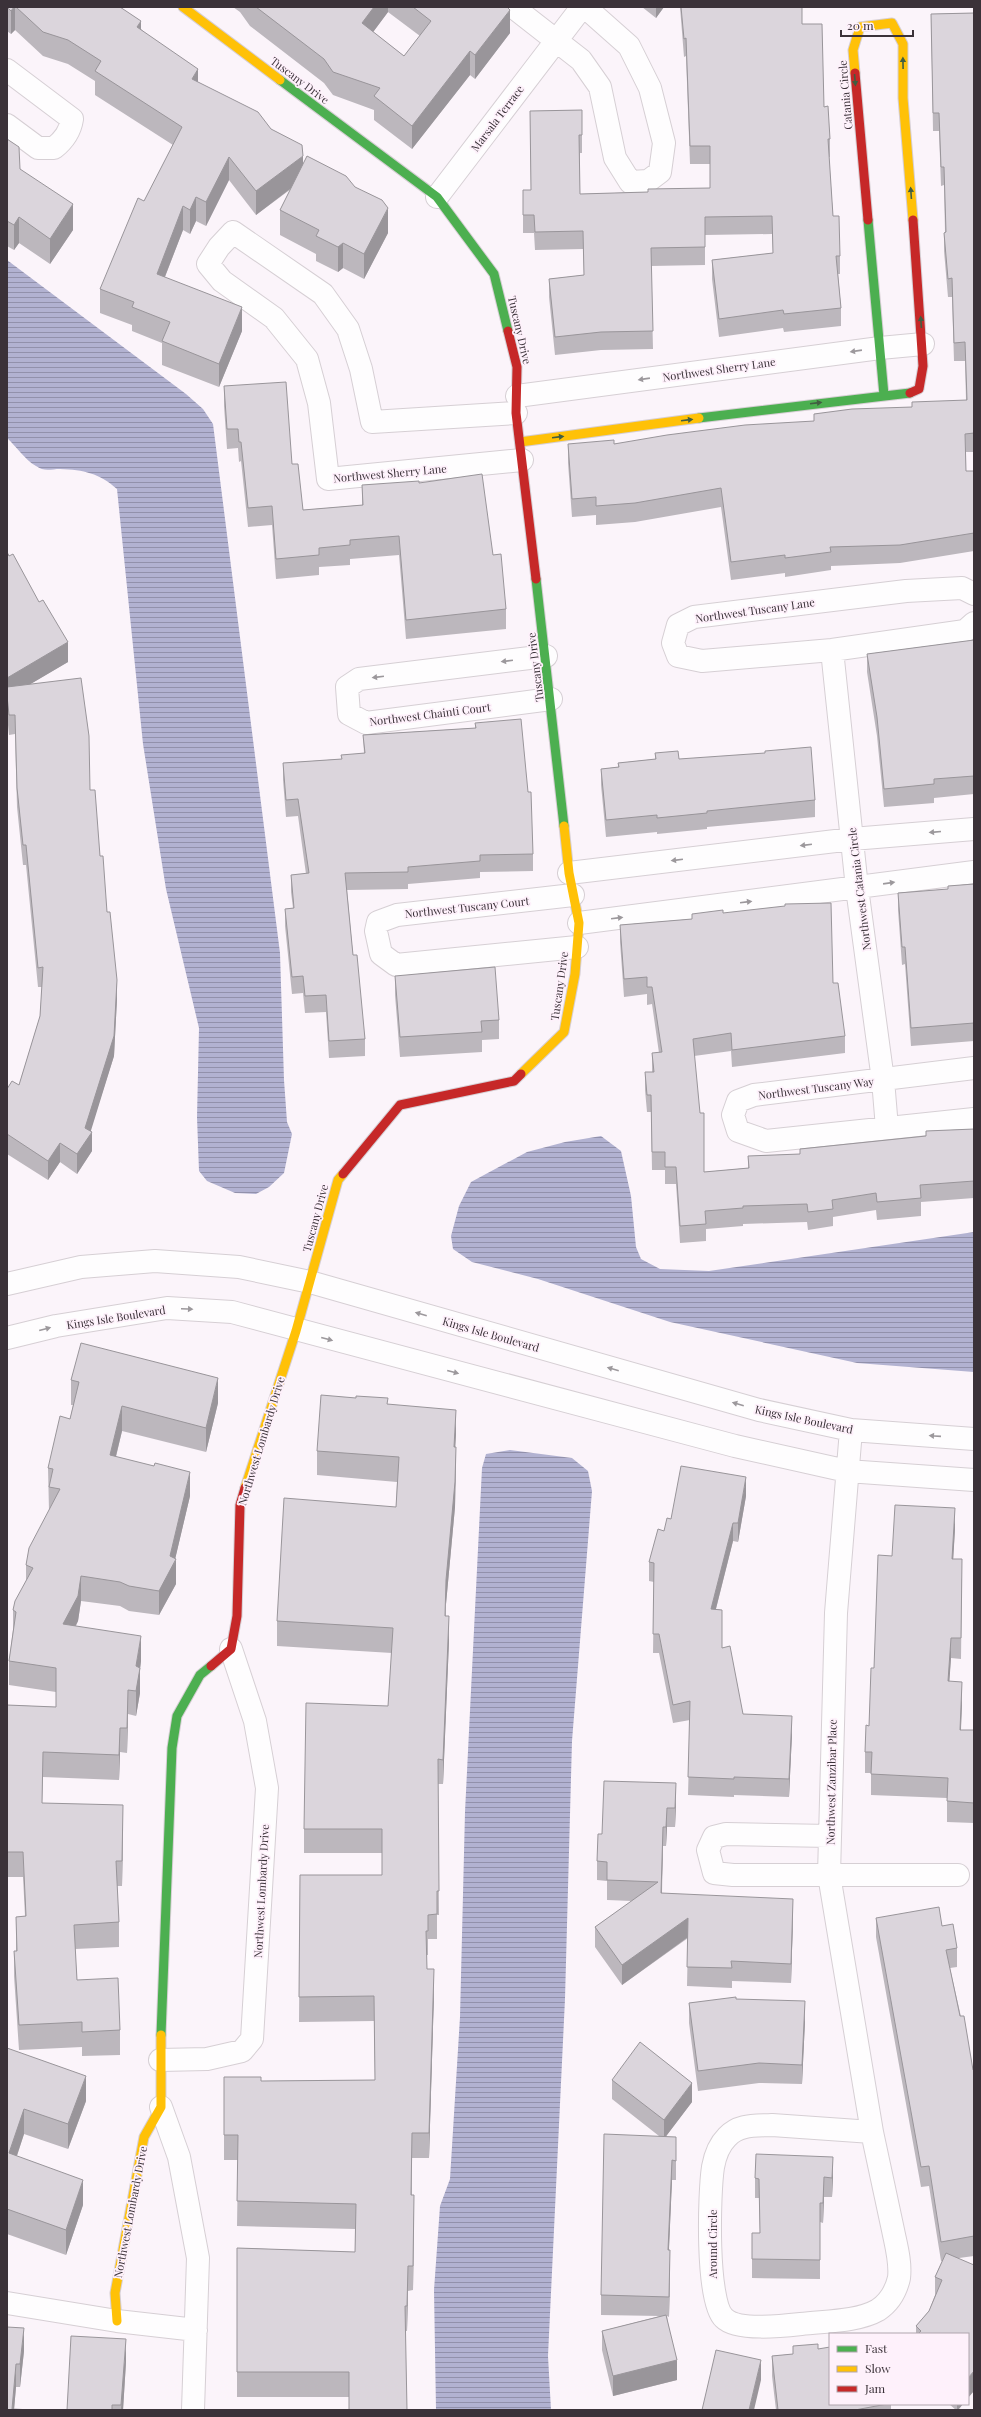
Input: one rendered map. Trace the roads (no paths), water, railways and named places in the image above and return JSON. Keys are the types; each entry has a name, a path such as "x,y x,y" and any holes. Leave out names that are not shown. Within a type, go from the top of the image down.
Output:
{"street":[{"name":"Tuscany Drive","path":"183,7 437,197 494,274 517,367 516,404 521,451 570,873 579,923 575,974 564,1032 514,1081 400,1105 338,1180 296,1331"},
{"name":"Marsala Terrace","path":"437,197 557,39 583,7 628,46 650,88 664,143 660,172 648,181 630,182 615,158 600,87 581,60 557,39 513,7"},
{"name":"Catania Circle","path":"884,395 852,50 860,27 892,23 903,44 903,98 923,344 923,366 919,389"},
{"path":"7,70 72,119 71,128 64,141 54,148 38,148 7,125"},
{"name":"Northwest Sherry Lane","path":"919,389 909,393 884,395 328,479 319,403 307,359 274,318 222,281 208,264 219,247 233,232 323,294 348,329 361,369 372,422 516,404 880,348 923,344"},
{"name":"Northwest Tuscany Lane","path":"974,594 962,588 906,590 694,617 678,625 673,643 678,656 702,661 832,650 965,631 974,623"},
{"name":"Northwest Catania Circle","path":"832,650 857,888 884,1080 887,1128"},
{"name":"Northwest Chainti Court","path":"546,656 359,679 348,687 349,714 366,723 551,700"},
{"path":"570,873 852,839 974,829"},
{"path":"579,923 974,872"},
{"name":"Northwest Tuscany Court","path":"574,895 397,915 378,922 376,931 381,954 396,965 577,947"},
{"name":"Northwest Tuscany Way","path":"974,1068 754,1095 738,1101 733,1115 738,1132 766,1141 974,1119"},
{"name":"Kings Isle Boulevard","path":"7,1284 81,1267 155,1261 239,1267 310,1282 759,1410 851,1430 974,1439"},
{"name":"Kings Isle Boulevard","path":"7,1338 56,1326 167,1308 232,1312 296,1331 735,1446 847,1471 974,1480"},
{"name":"Northwest Lombardy Drive","path":"160,2060 207,2059 242,2051 252,2039 267,1788 255,1721 231,1649 236,1616 240,1505 296,1331"},
{"name":"Northwest Zanzibar Place","path":"851,1430 836,1613 829,1875 872,2132"},
{"path":"193,2410 198,2258 179,2156 161,2107 160,2060 172,1748 177,1716 200,1675 231,1649"},
{"path":"830,1836 726,1834 714,1837 708,1850 714,1873 734,1875 958,1875"},
{"name":"Northwest Lombardy Drive","path":"117,2321 115,2293 125,2230 144,2137 161,2107"},
{"name":"Around Circle","path":"772,2125 872,2132 899,2264 896,2289 889,2300 878,2310 867,2315 794,2325 751,2326 734,2324 724,2319 717,2310 712,2292 710,2253 713,2167 718,2150 726,2138 734,2130 745,2126 772,2125"},
{"path":"7,2303 117,2321 196,2330"}],"water":[{"path":"7,260 186,394 203,409 213,424 280,953 284,1080 287,1122 292,1134 284,1173 269,1187 256,1194 235,1193 207,1181 199,1171 197,1117 199,1028 166,889 143,744 117,489 104,479 91,473 76,470 45,470 39,468 28,460 7,438"},
{"path":"601,1136 621,1151 631,1196 636,1247 641,1259 660,1269 709,1271 974,1232 974,1372 857,1363 670,1322 538,1279 472,1262 453,1249 451,1236 459,1206 471,1182 527,1152 565,1142"},
{"path":"510,1450 572,1458 588,1471 592,1491 572,1741 565,1999 548,2356 551,2410 436,2410 434,2290 440,2206 450,2179 460,2017 465,1812 482,1468 486,1454"}]}
